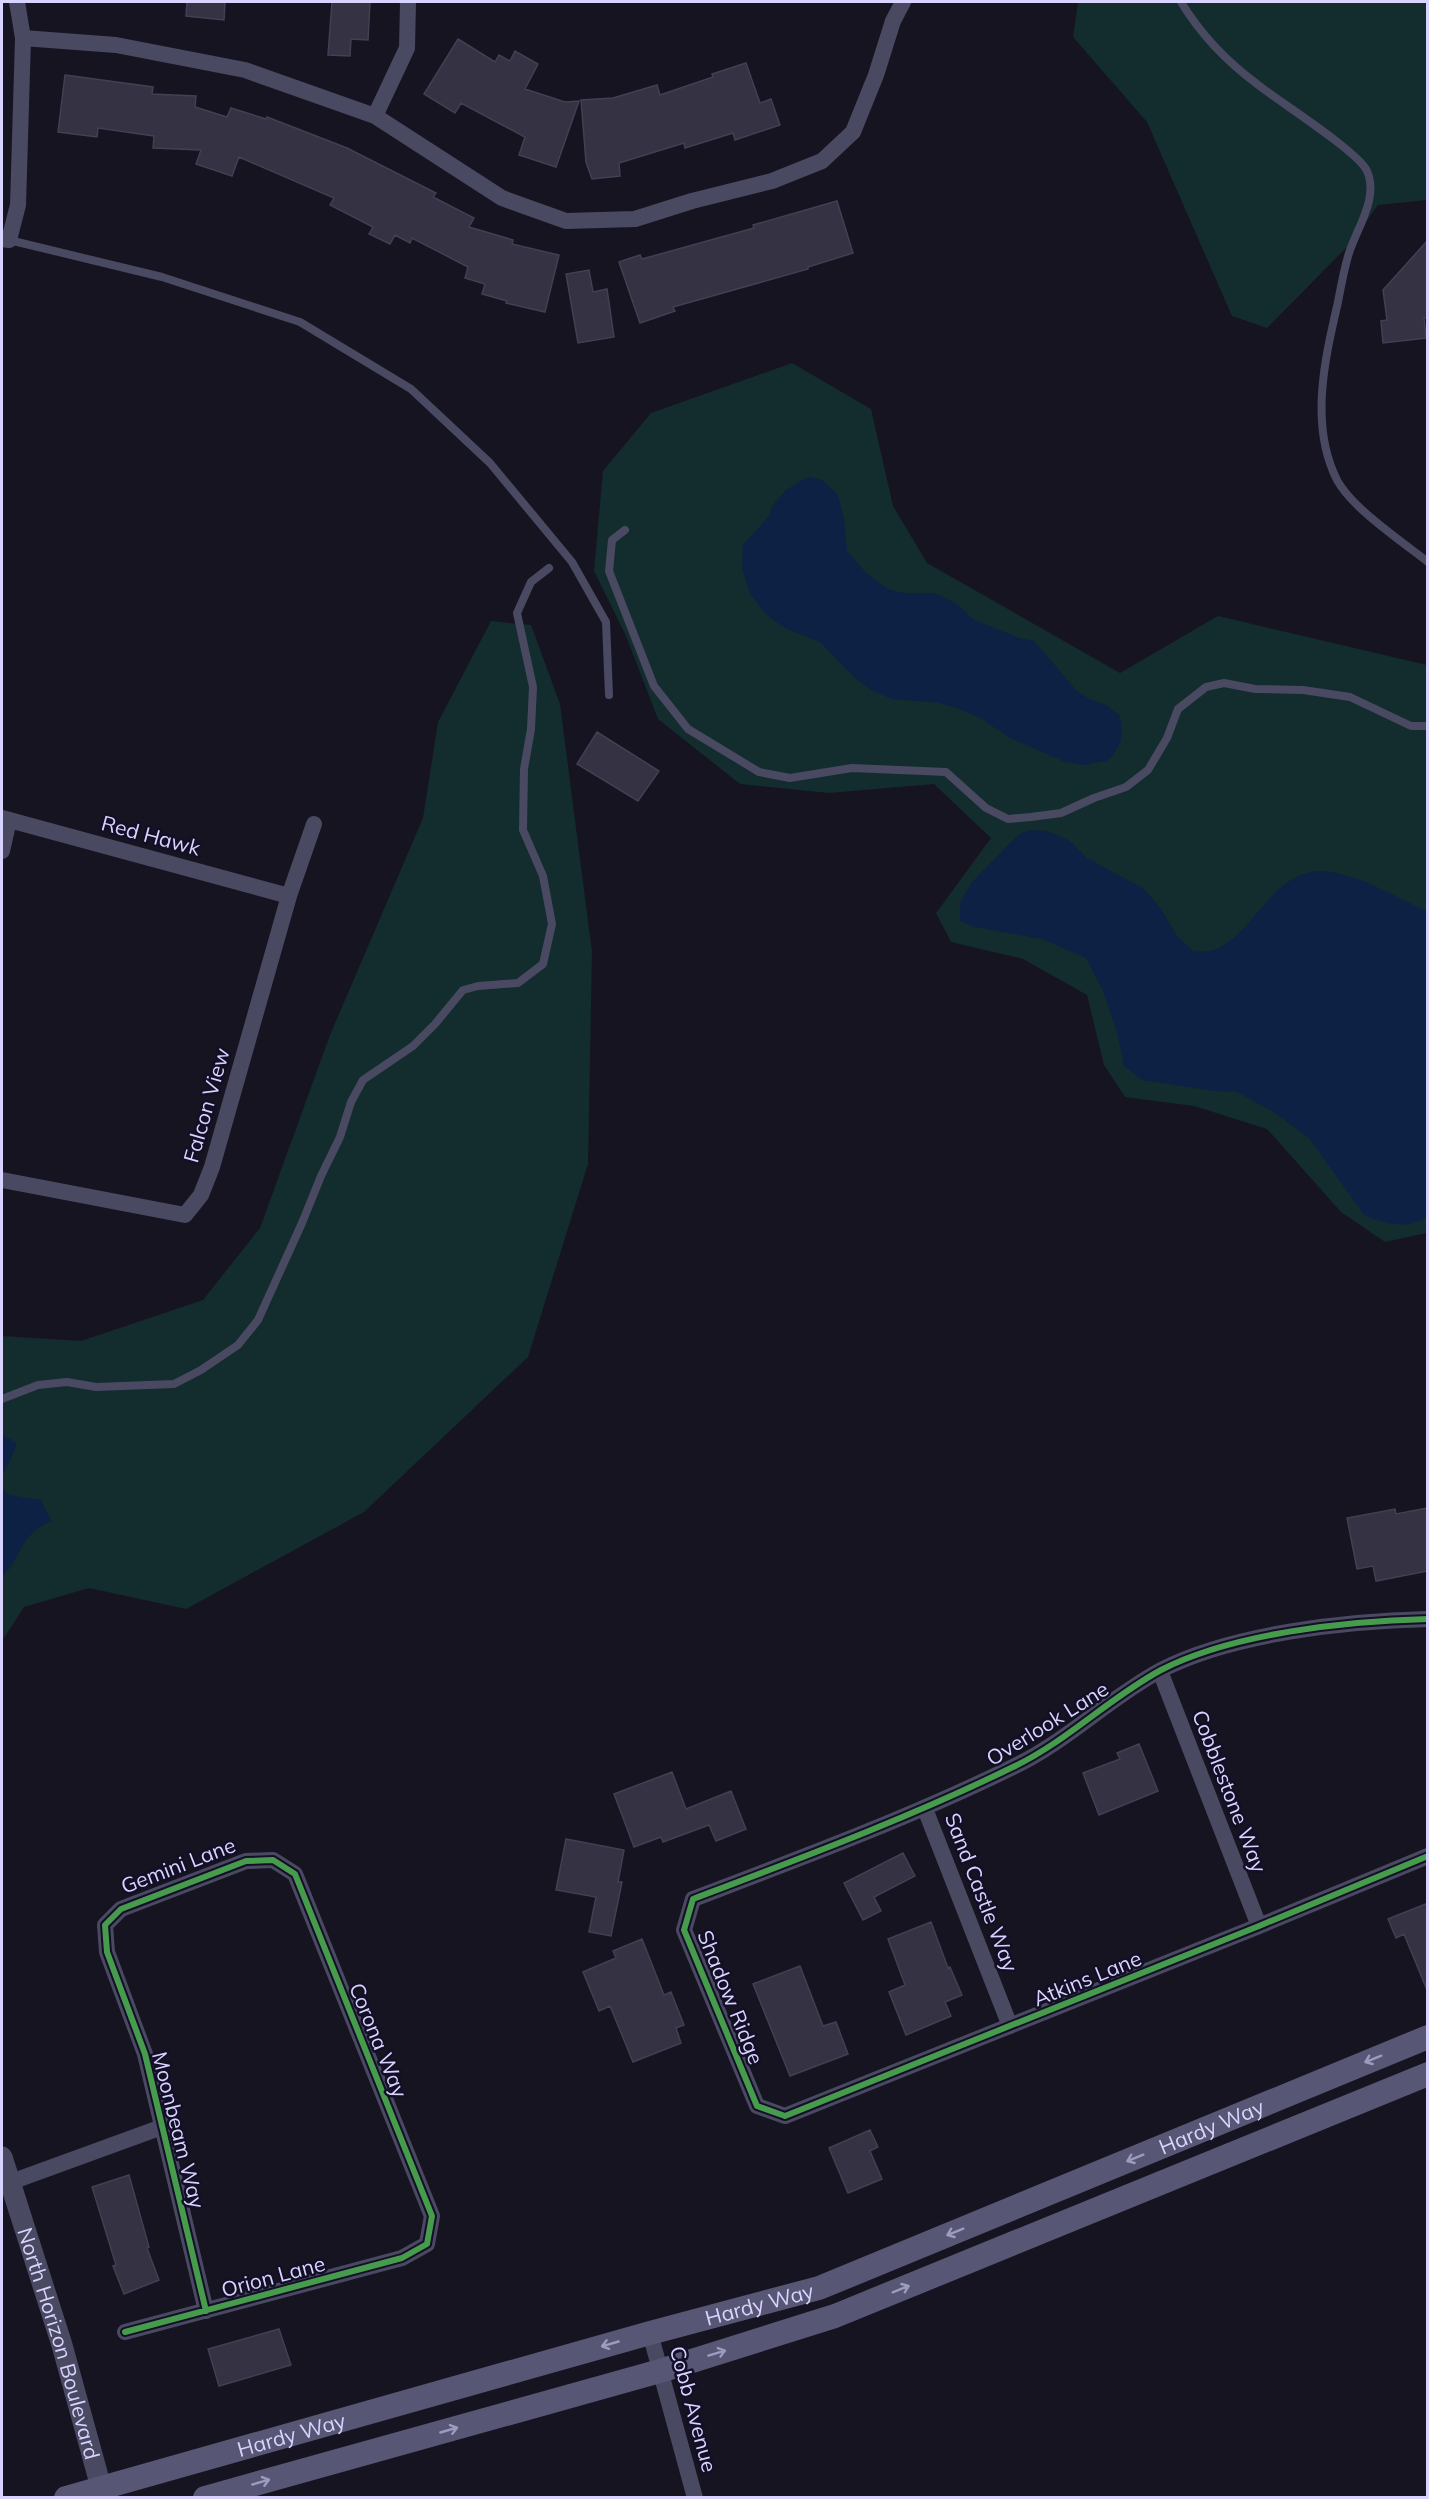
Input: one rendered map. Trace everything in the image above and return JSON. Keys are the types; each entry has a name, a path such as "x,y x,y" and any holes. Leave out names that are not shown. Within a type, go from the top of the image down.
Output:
{"main road":[{"name":"Hardy Way","path":"66,2498 102,2493 650,2333 819,2288 1428,2037"},
{"name":"Hardy Way","path":"205,2498 660,2371 835,2316 1428,2074"}],"street":[{"path":"5,240 18,205 22,38 17,2"},
{"path":"375,116 407,48 408,2"},
{"path":"22,38 116,45 245,70 375,116 502,198 566,221 635,219 692,201 772,181 822,161 853,132 876,75 893,21 903,2"},
{"path":"2,851 5,819"},
{"name":"Red Hawk","path":"5,819 289,896"},
{"name":"Falcon View","path":"2,1180 185,1215 201,1195 212,1167 289,896 314,824"},
{"name":"Overlook Lane","path":"693,1899 925,1809 1016,1766 1160,1671 1188,1658 1262,1637 1373,1620 1428,1619"},
{"name":"Cobblestone Way","path":"1160,1671 1259,1926"},
{"name":"Sand Castle Way","path":"925,1809 1010,2026"},
{"name":"Atkins Lane","path":"757,2106 785,2116 1428,1856"},
{"name":"Gemini Lane","path":"105,1925 121,1909 246,1861 273,1860"},
{"name":"Corona Way","path":"273,1860 295,1874 300,1886 432,2216 427,2244"},
{"name":"Shadow Ridge","path":"693,1899 684,1930 757,2106"},
{"name":"Moonbeam Way","path":"105,1925 106,1952 145,2054 206,2311"},
{"path":"11,2182 162,2127"},
{"name":"North Horizon Boulevard","path":"2,2157 62,2345 102,2493"},
{"name":"Orion Lane","path":"124,2332 402,2258 427,2244"},
{"name":"Cobb Avenue","path":"650,2333 695,2498"}],"lane":[{"path":"1180,2 1195,25 1220,54 1264,90 1354,155 1368,172 1370,189 1366,212 1349,253 1332,327 1321,400 1324,442 1337,480 1355,501 1428,562"},
{"path":"5,240 162,277 300,322 411,389 490,463 572,562 606,622 609,695"},
{"path":"626,530 612,540 609,571 654,686 688,729 759,772 790,778 852,768 946,772 986,808 1008,819 1061,813 1126,787 1148,770 1167,738 1178,709 1206,687 1224,682 1256,689 1303,690 1350,697 1411,726 1428,726"},
{"path":"2,1400 38,1385 67,1382 96,1387 174,1384 201,1371 238,1345 258,1320 340,1137 351,1102 363,1080 413,1046 463,990 478,986 518,983 543,964 552,924 543,876 523,830 525,769 531,729 533,687 517,613 531,582 549,568"}],"green space":[{"path":"1078,2 1427,2 1427,200 1378,205 1350,244 1267,328 1232,316 1147,122 1073,37"},
{"path":"792,363 871,409 893,506 927,563 1120,673 1218,616 1427,665 1427,1233 1385,1242 1341,1212 1267,1129 1194,1106 1125,1097 1104,1065 1087,995 1023,959 951,942 936,913 991,838 934,784 829,793 740,784 658,719 626,636 594,571 603,471 651,413"},
{"path":"491,621 531,625 560,704 592,952 588,1164 528,1357 364,1512 186,1609 89,1588 24,1607 2,1641 2,1336 81,1341 203,1300 260,1228 330,1035 423,818 438,722"}],"water":[{"path":"808,477 822,480 838,495 844,519 847,551 866,573 888,589 903,593 935,593 957,604 974,620 1019,638 1034,641 1075,689 1089,699 1106,705 1120,716 1122,731 1120,743 1113,755 1106,761 1084,765 1065,762 1010,738 982,719 962,710 939,703 892,699 873,691 856,679 820,642 785,628 768,616 750,594 742,568 743,545 768,517 773,505 786,490"},
{"path":"1030,830 1048,831 1070,841 1087,858 1144,889 1161,909 1177,936 1194,952 1214,950 1231,940 1281,888 1295,878 1311,872 1329,872 1354,878 1426,911 1427,1216 1413,1223 1397,1224 1365,1216 1309,1138 1274,1112 1237,1092 1214,1091 1142,1080 1124,1066 1118,1036 1103,991 1086,958 1042,939 975,927 960,921 960,903 972,882 1019,834"},
{"path":"2,1435 17,1443 8,1466 2,1474"},
{"path":"2,1489 9,1495 41,1500 51,1521 32,1533 2,1577"}],"building":[{"path":"187,2 225,2 224,20 186,16"},
{"path":"332,2 370,2 368,40 351,39 350,56 328,55"},
{"path":"458,39 495,62 499,55 510,61 515,51 538,64 525,89 565,102 579,101 556,167 519,155 525,137 461,103 455,113 424,94"},
{"path":"746,63 760,103 771,99 780,125 735,140 733,133 685,148 684,143 619,163 620,176 592,179 586,162 581,100 613,98 657,85 660,95"},
{"path":"65,75 153,87 152,94 196,96 195,107 227,117 231,108 266,119 267,117 347,148 436,193 433,197 474,218 469,227 513,240 512,244 559,255 545,312 506,303 507,301 482,294 485,284 465,278 468,267 412,238 410,243 395,235 390,244 369,234 373,227 330,205 334,198 239,157 232,176 196,164 201,150 153,148 154,136 98,128 97,137 58,132"},
{"path":"837,201 853,253 808,267 808,269 673,307 675,311 640,323 619,262 640,255 642,259 754,228 753,225"},
{"path":"1428,240 1428,317 1424,318 1426,338 1383,343 1381,321 1387,320 1383,290"},
{"path":"589,270 593,292 607,289 614,337 578,343 566,274"},
{"path":"597,732 659,771 638,801 577,764"},
{"path":"1428,1508 1428,1571 1376,1581 1373,1566 1357,1569 1347,1518 1395,1509 1396,1514"},
{"path":"1139,1744 1158,1791 1099,1815 1083,1773 1120,1759 1117,1753"},
{"path":"672,1772 686,1809 731,1791 746,1829 716,1841 709,1825 663,1842 661,1837 634,1847 614,1794"},
{"path":"566,1839 624,1850 618,1882 622,1882 611,1936 589,1932 596,1897 556,1890"},
{"path":"903,1853 915,1876 874,1897 881,1911 863,1920 844,1883"},
{"path":"1428,1903 1427,1990 1404,1934 1396,1938 1388,1919"},
{"path":"931,1922 948,1968 950,1967 962,1995 945,2002 951,2016 906,2035 889,1992 905,1985 888,1939"},
{"path":"642,1939 664,1995 671,1992 684,2025 676,2028 681,2043 633,2062 610,2006 599,2011 583,1972 616,1958 613,1951"},
{"path":"800,1966 823,2026 836,2022 848,2054 790,2076 753,1984"},
{"path":"870,2130 878,2147 870,2151 882,2179 848,2193 829,2148"},
{"path":"129,2175 149,2247 147,2248 159,2280 124,2294 113,2266 116,2265 92,2187"},
{"path":"279,2329 291,2365 219,2386 208,2349"}],"cycle path":[{"path":"1428,1619 1327,1626 1291,1631 1256,1638 1190,1657 1161,1670 1123,1693 1032,1757 974,1786 814,1853 693,1899 684,1930 757,2106 785,2116 1428,1856"},
{"path":"125,2332 402,2258 427,2244 432,2216 295,1874 273,1860 246,1861 121,1909 105,1925 107,1952 145,2054 206,2311"}]}
